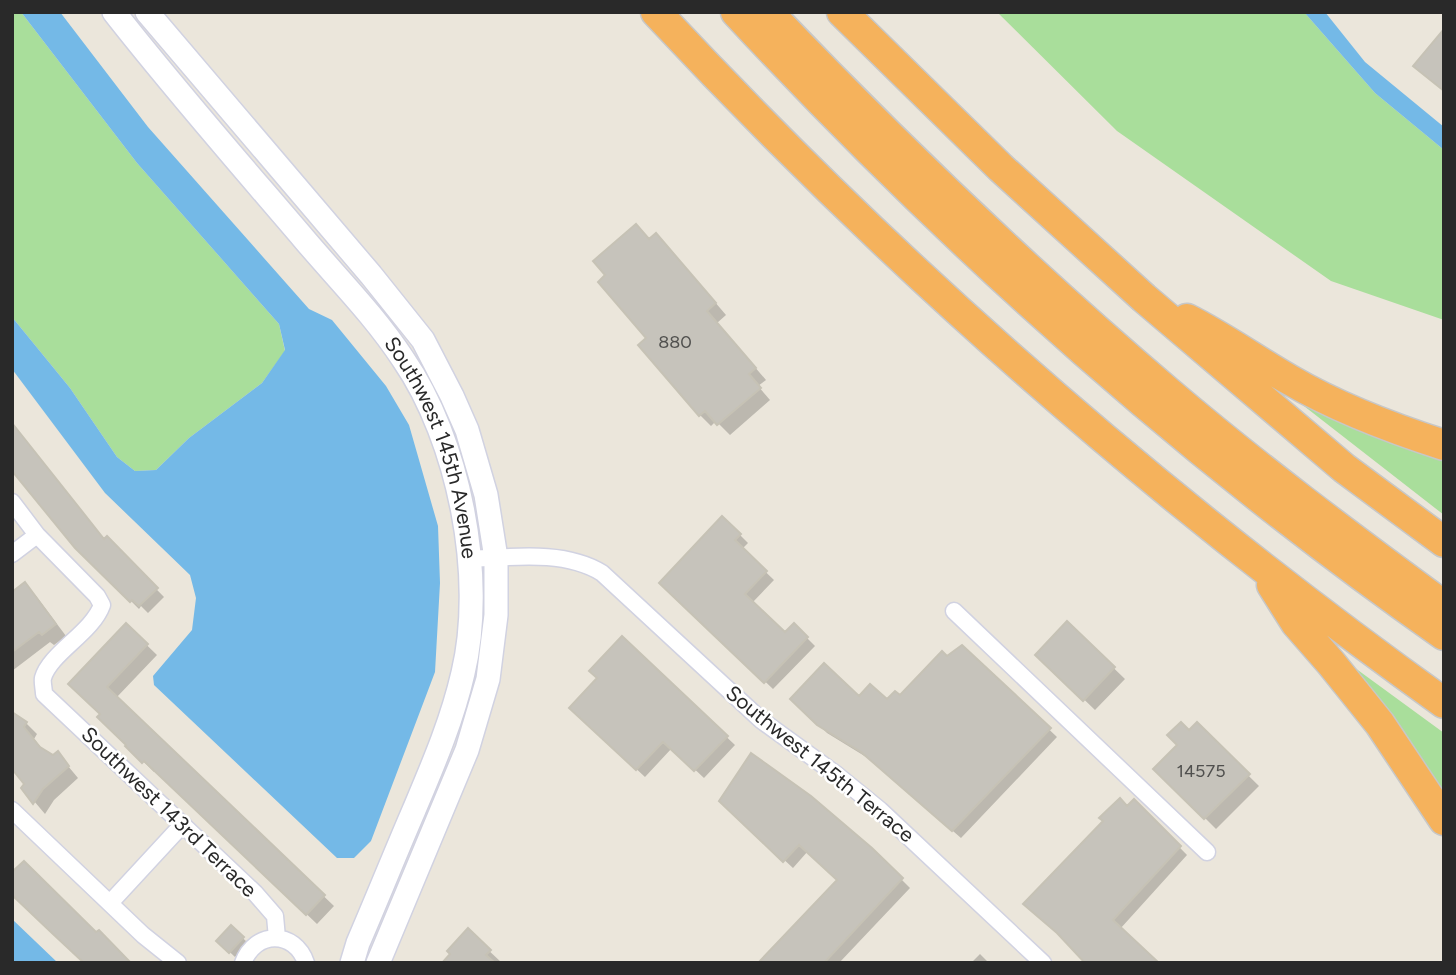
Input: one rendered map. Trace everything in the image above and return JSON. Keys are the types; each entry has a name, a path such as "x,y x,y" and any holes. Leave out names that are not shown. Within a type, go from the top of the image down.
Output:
{"highway":[{"path":"656,12 748,110 995,345 1167,492 1263,569 1444,702"},
{"path":"736,12 887,167 1069,337 1291,521 1444,635"},
{"path":"768,12 913,160 1093,327 1169,393 1310,506 1444,606"},
{"path":"842,12 1001,168 1144,298 1344,468 1444,542"},
{"path":"1144,298 1209,330 1291,381 1325,398 1366,417 1444,445"},
{"path":"1263,569 1296,623 1359,696 1444,820"}],"street":[{"name":"Southwest 145th Avenue","path":"114,12 404,359 427,402 447,450 459,496 471,559 471,612 464,672 442,743 352,963"},
{"name":"Southwest 145th Avenue","path":"152,18 423,340 467,430 486,495 496,558 496,615 488,679 467,750 377,963"},
{"path":"135,39 152,18"},
{"path":"12,502 37,534 12,554"},
{"name":"Southwest 143rd Terrace","path":"37,534 97,597 102,608 50,666 43,678 44,694 255,893 275,916 277,939"},
{"name":"Southwest 145th Terrace","path":"471,559 572,560 603,573 761,720 889,817 1043,963"},
{"path":"954,611 1208,852"},
{"path":"12,810 143,935 178,963"},
{"path":"110,904 183,824"},
{"path":"243,963 246,952 255,943 265,939 277,939 297,948 306,963"}],"green space":[{"path":"12,12 21,12 137,163 279,324 285,351 262,383 189,438 156,470 135,471 117,457 70,388 12,317"},
{"path":"997,12 1304,12 1375,93 1444,150 1444,320 1331,281 1117,131"},
{"path":"1286,392 1444,455 1444,515"},
{"path":"1340,657 1444,733 1444,800"}],"water":[{"path":"21,12 60,12 148,127 309,309 332,320 386,386 409,425 438,526 440,583 435,672 371,841 354,858 337,858 154,685 153,676 192,630 196,598 190,575 105,493 12,369 12,317 70,388 117,457 135,471 156,470 189,438 262,383 285,350 279,324 137,163"},
{"path":"1304,12 1325,12 1365,62 1444,127 1444,150 1375,93"},
{"path":"12,919 58,963 12,963"}],"building":[{"path":"1444,29 1444,91 1413,66"},
{"path":"636,224 649,239 656,233 716,303 707,311 756,368 749,374 761,388 717,425 705,411 699,416 638,345 646,338 598,282 605,275 593,261"},
{"path":"12,423 104,539 107,536 158,588 139,606 132,600 130,602 75,548 12,471"},
{"path":"722,516 741,534 735,540 767,571 745,594 785,632 794,623 808,637 764,683 659,583"},
{"path":"25,582 56,624 42,635 39,632 12,652 12,592"},
{"path":"1067,621 1115,667 1083,701 1035,655"},
{"path":"126,623 148,644 107,687 325,895 306,915 144,761 142,763 97,717 100,714 68,684"},
{"path":"622,636 728,736 694,771 663,742 636,770 569,708 597,678 589,671"},
{"path":"962,645 1051,728 952,831 861,752 817,725 790,699 824,663 859,696 870,684 887,699 895,691 900,695 942,651 947,656"},
{"path":"12,712 27,722 24,727 40,747 53,755 58,751 69,766 43,789 33,804 21,788 24,784 12,769"},
{"path":"1181,722 1189,730 1197,722 1250,774 1204,819 1153,769 1177,745 1167,735"},
{"path":"751,753 811,796 903,878 824,963 758,963 837,880 799,845 783,862 719,801"},
{"path":"1120,798 1127,806 1134,799 1181,846 1113,920 1159,963 1085,963 1057,933 1023,904 1103,821 1099,818"},
{"path":"24,861 131,963 84,963 12,895 12,872"},
{"path":"231,925 244,937 229,953 216,941"},
{"path":"468,928 491,950 486,955 495,963 442,963 450,954 447,951"}]}
